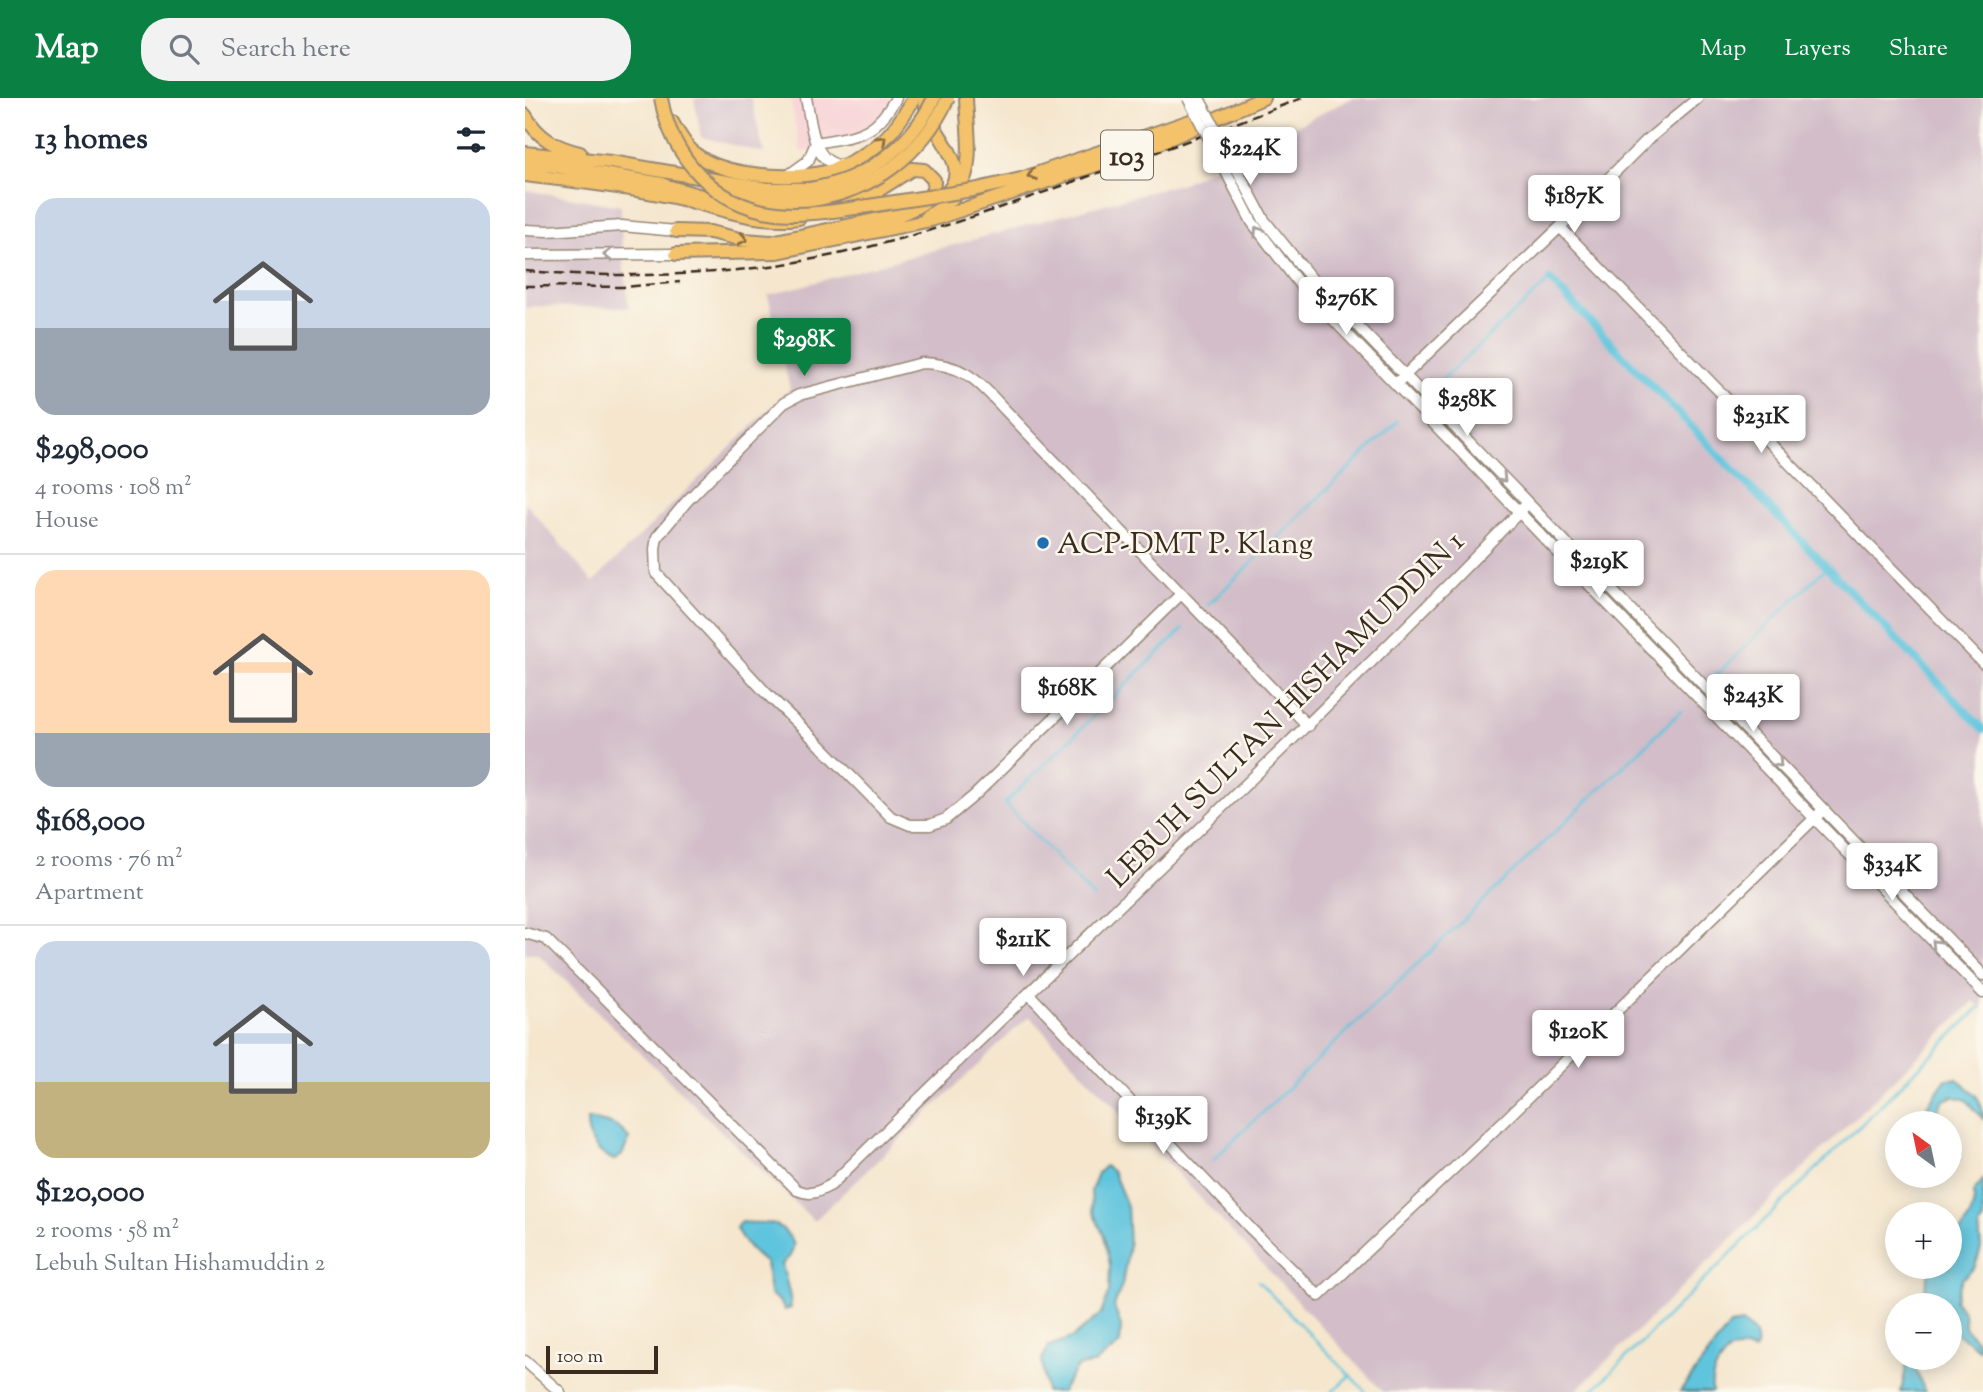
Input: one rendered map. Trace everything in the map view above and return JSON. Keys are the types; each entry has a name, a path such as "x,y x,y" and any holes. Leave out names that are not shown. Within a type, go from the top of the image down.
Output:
{"main road":[{"path":"661,98 668,129 683,155 701,177 721,193 750,206 776,213 830,211"},
{"path":"667,98 673,125 695,153 728,170 779,175"},
{"path":"671,172 751,177 825,172 849,163 886,138 914,98"},
{"path":"901,220 938,200 949,191 955,176 953,156 928,117 925,98"},
{"path":"525,153 611,162 811,195 848,180 883,160 914,131 934,98"},
{"path":"525,164 555,166 772,200 811,195 860,187 891,169 909,155 924,138 948,98"},
{"path":"676,232 710,232 744,240 771,242 901,220 940,209 954,197 964,182 969,153 965,98"},
{"path":"525,175 688,200 763,220 791,219 974,190 1031,175 1261,98"},
{"name":"103","path":"676,254 778,252 901,220 952,214 1150,147 1261,98"},
{"path":"525,115 546,141 560,148 611,162"},
{"path":"656,183 739,205 826,209 868,197 912,169 927,171 934,183 931,195 901,220"}],"street":[{"path":"806,98 816,144 822,156 837,165 849,163"},
{"path":"816,144 870,130 879,123 896,98"},
{"path":"1188,98 1252,222 1300,285 1983,993"},
{"path":"1199,98 1264,220 1310,277 1983,975"},
{"path":"1394,385 1646,141 1698,98"},
{"path":"779,175 804,166 816,144"},
{"path":"525,230 622,226 676,232"},
{"path":"1560,227 1983,663"},
{"path":"525,255 676,254"},
{"path":"1181,594 975,795 946,819 930,825 910,825 891,817 766,693 684,606 656,573 655,549 657,537 687,501 784,403 799,395 922,363 941,363 957,367 969,374 1181,594 1308,726"},
{"name":"LEBUH SULTAN HISHAMUDDIN 1","path":"525,933 546,939 797,1190 807,1195 818,1192 831,1185 1308,726 1527,503"},
{"path":"1029,994 1251,1229 1319,1296 1516,1110 1823,810"},
{"path":"525,1361 560,1392"}],"shaded area":[{"path":"694,98 751,98 764,153 701,137"},
{"path":"790,98 903,98 896,114 863,144 801,152"},
{"path":"1352,98 1983,98 1983,1010 1974,1001 1575,1392 1383,1392 1029,1016 814,1221 538,954 525,953 525,503 593,582 790,389 768,295 1183,183"},
{"path":"525,190 621,206 622,255 629,308 525,308"}],"water":[{"path":"1946,1079 1957,1079 1979,1100 1983,1119 1967,1100 1953,1096 1942,1101 1938,1111 1923,1111"},
{"path":"587,1119 611,1124 625,1134 629,1139 622,1155 615,1160 598,1150 588,1132"},
{"path":"1105,1166 1113,1172 1127,1206 1129,1245 1122,1285 1114,1306 1121,1327 1120,1344 1095,1363 1077,1367 1061,1392 1046,1392 1042,1359 1049,1346 1072,1338 1101,1314 1109,1292 1110,1265 1104,1236 1092,1210 1091,1191 1098,1173"},
{"path":"1983,1180 1983,1220 1979,1226 1981,1248 1975,1267 1962,1279 1962,1229 1973,1206 1974,1191"},
{"path":"740,1222 772,1224 789,1236 794,1245 790,1256 782,1264 791,1308 785,1310 770,1294 766,1263 742,1239 736,1228"},
{"path":"1927,1279 1962,1279 1957,1293 1924,1293"},
{"path":"1962,1310 1965,1327 1979,1345 1978,1349 1962,1338"},
{"path":"1743,1323 1755,1335 1755,1351 1744,1348 1730,1350 1716,1369 1712,1392 1680,1392 1730,1325"},
{"path":"1906,1370 1916,1370 1925,1392 1901,1392"}],"waterway":[{"path":"1436,385 1550,280"},
{"path":"1550,280 1983,729"},
{"path":"1208,605 1398,421"},
{"path":"1711,680 1827,567"},
{"path":"1094,898 1005,803 1183,629"},
{"path":"1213,1160 1681,711"},
{"path":"1591,1392 1980,1007"},
{"path":"1258,1281 1366,1392"},
{"path":"1332,1392 1350,1375"}],"railway":[{"path":"525,271 614,275 704,273 763,267 845,253 925,232 1005,206 1302,98"},
{"path":"525,286 623,287 680,282"}],"place":[{"name":"ACP-DMT P. Klang","path":"1043,543"}]}
